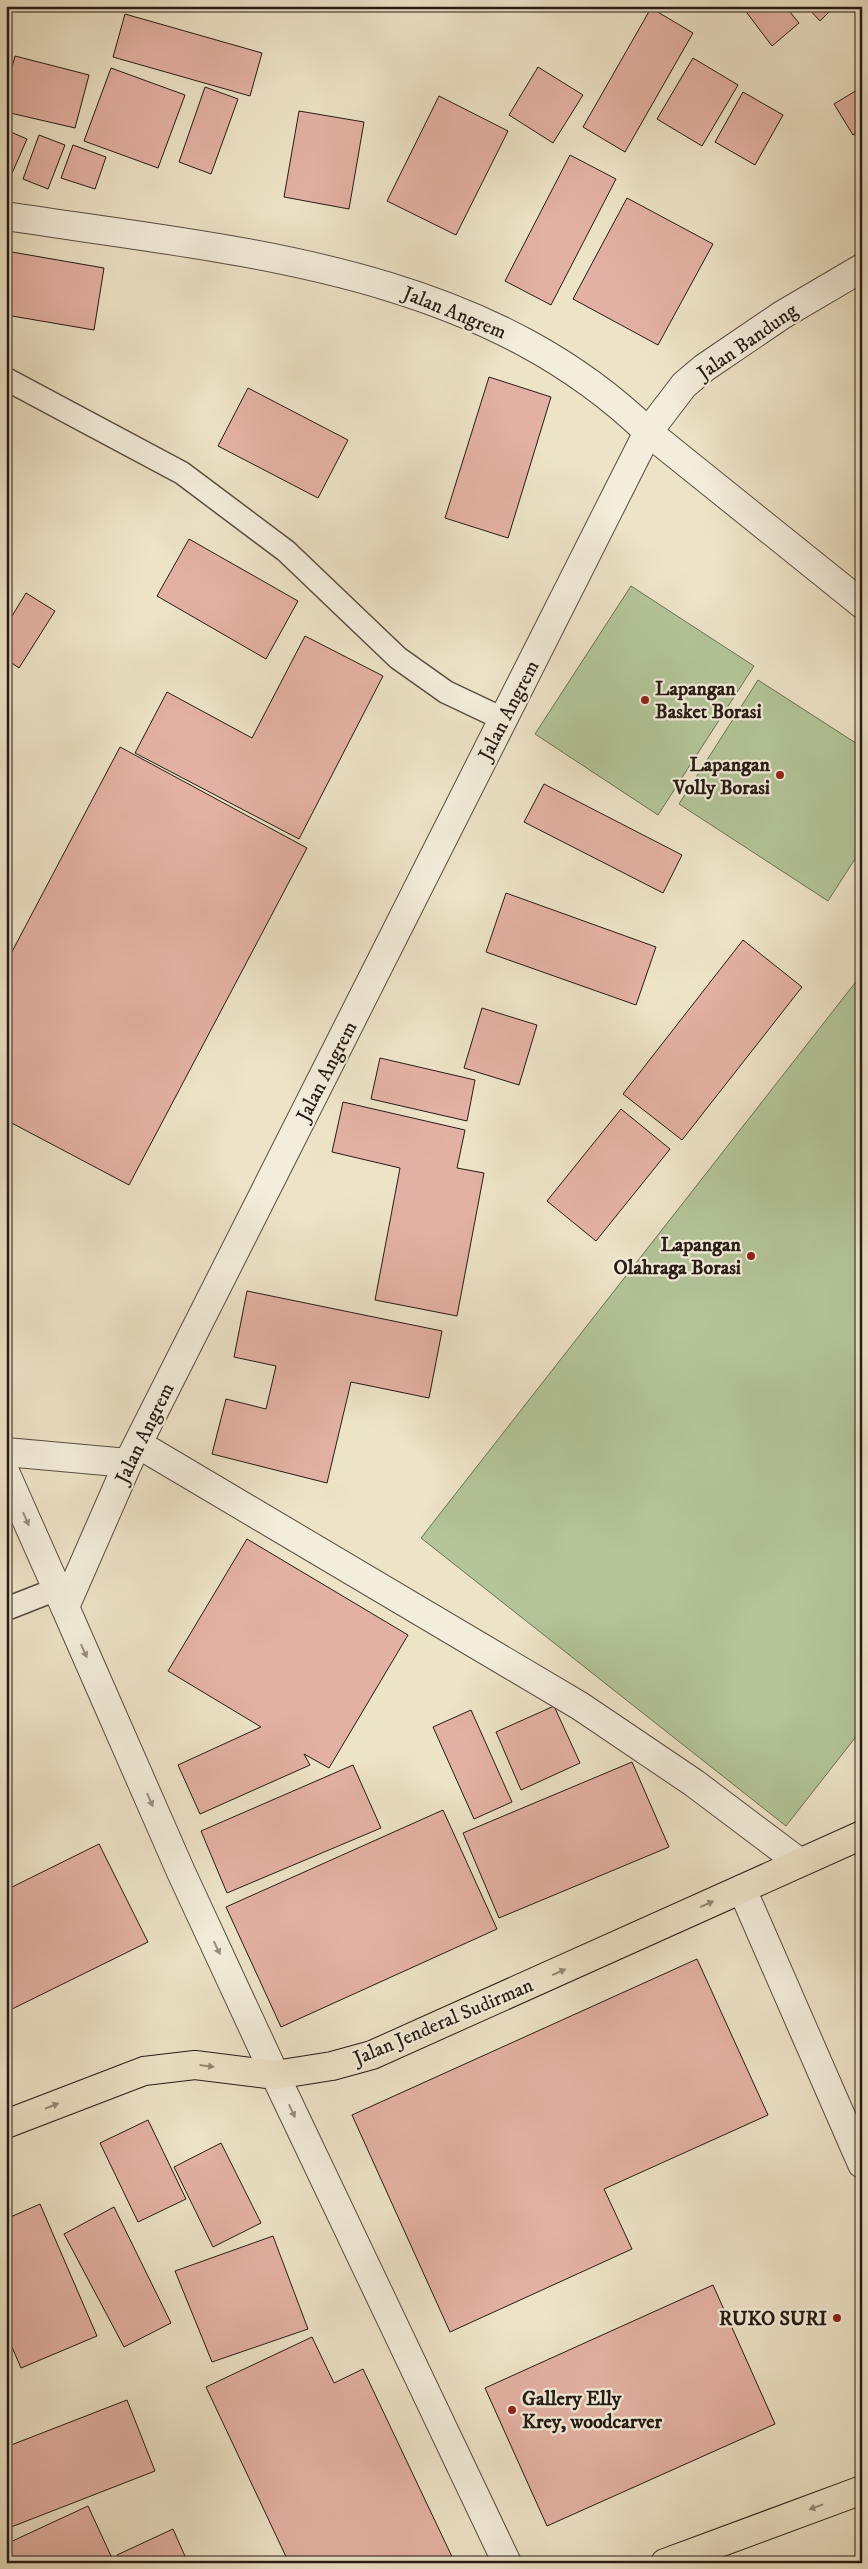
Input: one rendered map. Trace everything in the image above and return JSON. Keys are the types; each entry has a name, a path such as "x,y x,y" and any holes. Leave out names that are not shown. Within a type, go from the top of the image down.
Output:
{"highway":[{"name":"Jalan Jenderal Sudirman","path":"6,2124 144,2070 195,2065 275,2075 332,2066 372,2055 862,1835"},
{"path":"664,2563 862,2490"}],"street":[{"name":"Jalan Angrem","path":"6,216 272,257 368,279 430,298 526,342 580,376 620,405 648,432 61,1598"},
{"name":"Jalan Bandung","path":"648,432 679,391 704,368 782,315 862,268"},
{"path":"648,432 862,604"},
{"path":"6,1452 133,1453 580,1706 694,1783 799,1862"},
{"path":"6,1474 181,1872 275,2075 507,2563"},
{"path":"742,1889 862,2164"}],"lane":[{"path":"6,379 182,473 286,551 398,658 446,692 503,719"},
{"path":"6,1609 61,1598"}],"green space":[{"name":"Lapangan Basket Borasi","path":"631,586 754,666 658,815 535,734"},
{"name":"Lapangan Volly Borasi","path":"758,680 862,747 862,848 828,901 679,804"},
{"name":"Lapangan Olahraga Borasi","path":"862,974 862,1729 786,1826 421,1538"}],"building":[{"path":"747,6 785,6 799,23 772,46 744,9"},
{"path":"806,6 835,6 820,21"},
{"path":"651,8 693,33 625,152 583,127"},
{"path":"125,14 262,53 250,96 113,57"},
{"path":"15,56 89,75 75,128 6,112 6,90"},
{"path":"693,58 738,85 702,146 657,119"},
{"path":"538,67 583,95 553,143 509,115"},
{"path":"111,68 185,95 158,168 84,141"},
{"path":"205,87 238,99 211,174 179,162"},
{"path":"862,87 862,129 853,135 834,104"},
{"path":"743,92 783,115 755,165 715,142"},
{"path":"439,96 508,131 456,235 387,201"},
{"path":"299,111 364,122 349,209 284,197"},
{"path":"6,130 27,139 6,187"},
{"path":"39,135 65,145 48,189 23,179"},
{"path":"73,145 106,157 95,189 61,178"},
{"path":"570,155 616,179 551,305 505,281"},
{"path":"627,198 713,244 658,345 573,299"},
{"path":"6,251 104,268 94,330 6,315"},
{"path":"489,377 551,397 508,538 445,518"},
{"path":"248,388 348,440 318,498 218,446"},
{"path":"189,539 298,601 266,659 157,596"},
{"path":"26,593 55,611 19,668 6,659 6,626"},
{"path":"305,636 383,676 299,839 135,753 167,692 252,738"},
{"path":"120,747 307,848 129,1185 6,1120 6,963"},
{"path":"544,784 682,855 663,893 524,822"},
{"path":"506,893 656,947 636,1005 486,952"},
{"path":"743,940 802,987 682,1140 623,1094"},
{"path":"482,1008 537,1025 519,1085 464,1068"},
{"path":"380,1058 475,1080 467,1121 371,1099"},
{"path":"343,1102 465,1130 457,1168 484,1173 457,1316 375,1300 400,1168 332,1152"},
{"path":"621,1109 670,1149 596,1241 547,1201"},
{"path":"247,1291 442,1331 429,1398 351,1382 327,1483 212,1454 226,1399 266,1409 276,1366 234,1357"},
{"path":"247,1539 408,1635 329,1768 304,1754 310,1765 200,1814 178,1765 261,1727 168,1671"},
{"path":"554,1706 580,1763 521,1790 496,1732"},
{"path":"471,1710 512,1802 474,1819 433,1727"},
{"path":"632,1762 669,1847 499,1918 463,1833"},
{"path":"353,1765 381,1828 227,1893 201,1831"},
{"path":"443,1810 497,1929 281,2027 226,1907"},
{"path":"99,1844 148,1942 6,2012 6,1890"},
{"path":"697,1959 768,2115 604,2189 632,2249 450,2332 352,2115"},
{"path":"148,2120 186,2199 138,2222 100,2143"},
{"path":"221,2143 261,2223 213,2247 174,2167"},
{"path":"40,2204 97,2336 21,2368 6,2333 6,2219"},
{"path":"114,2207 171,2323 124,2347 64,2234"},
{"path":"273,2236 308,2329 212,2362 175,2271"},
{"path":"713,2285 775,2424 547,2526 485,2388"},
{"path":"312,2337 334,2383 363,2369 455,2563 289,2563 206,2387"},
{"path":"127,2400 155,2471 6,2529 6,2447"},
{"path":"88,2506 112,2558 102,2563 6,2563 6,2544"},
{"path":"173,2529 188,2563 121,2563 117,2555"}],"place":[{"name":"Lapangan Basket Borasi","path":"645,700"},
{"name":"Lapangan Volly Borasi","path":"780,775"},
{"name":"Lapangan Olahraga Borasi","path":"751,1256"},
{"name":"RUKO SURI","path":"837,2318"},
{"name":"Gallery Elly Krey, woodcarver","path":"512,2410"}]}
